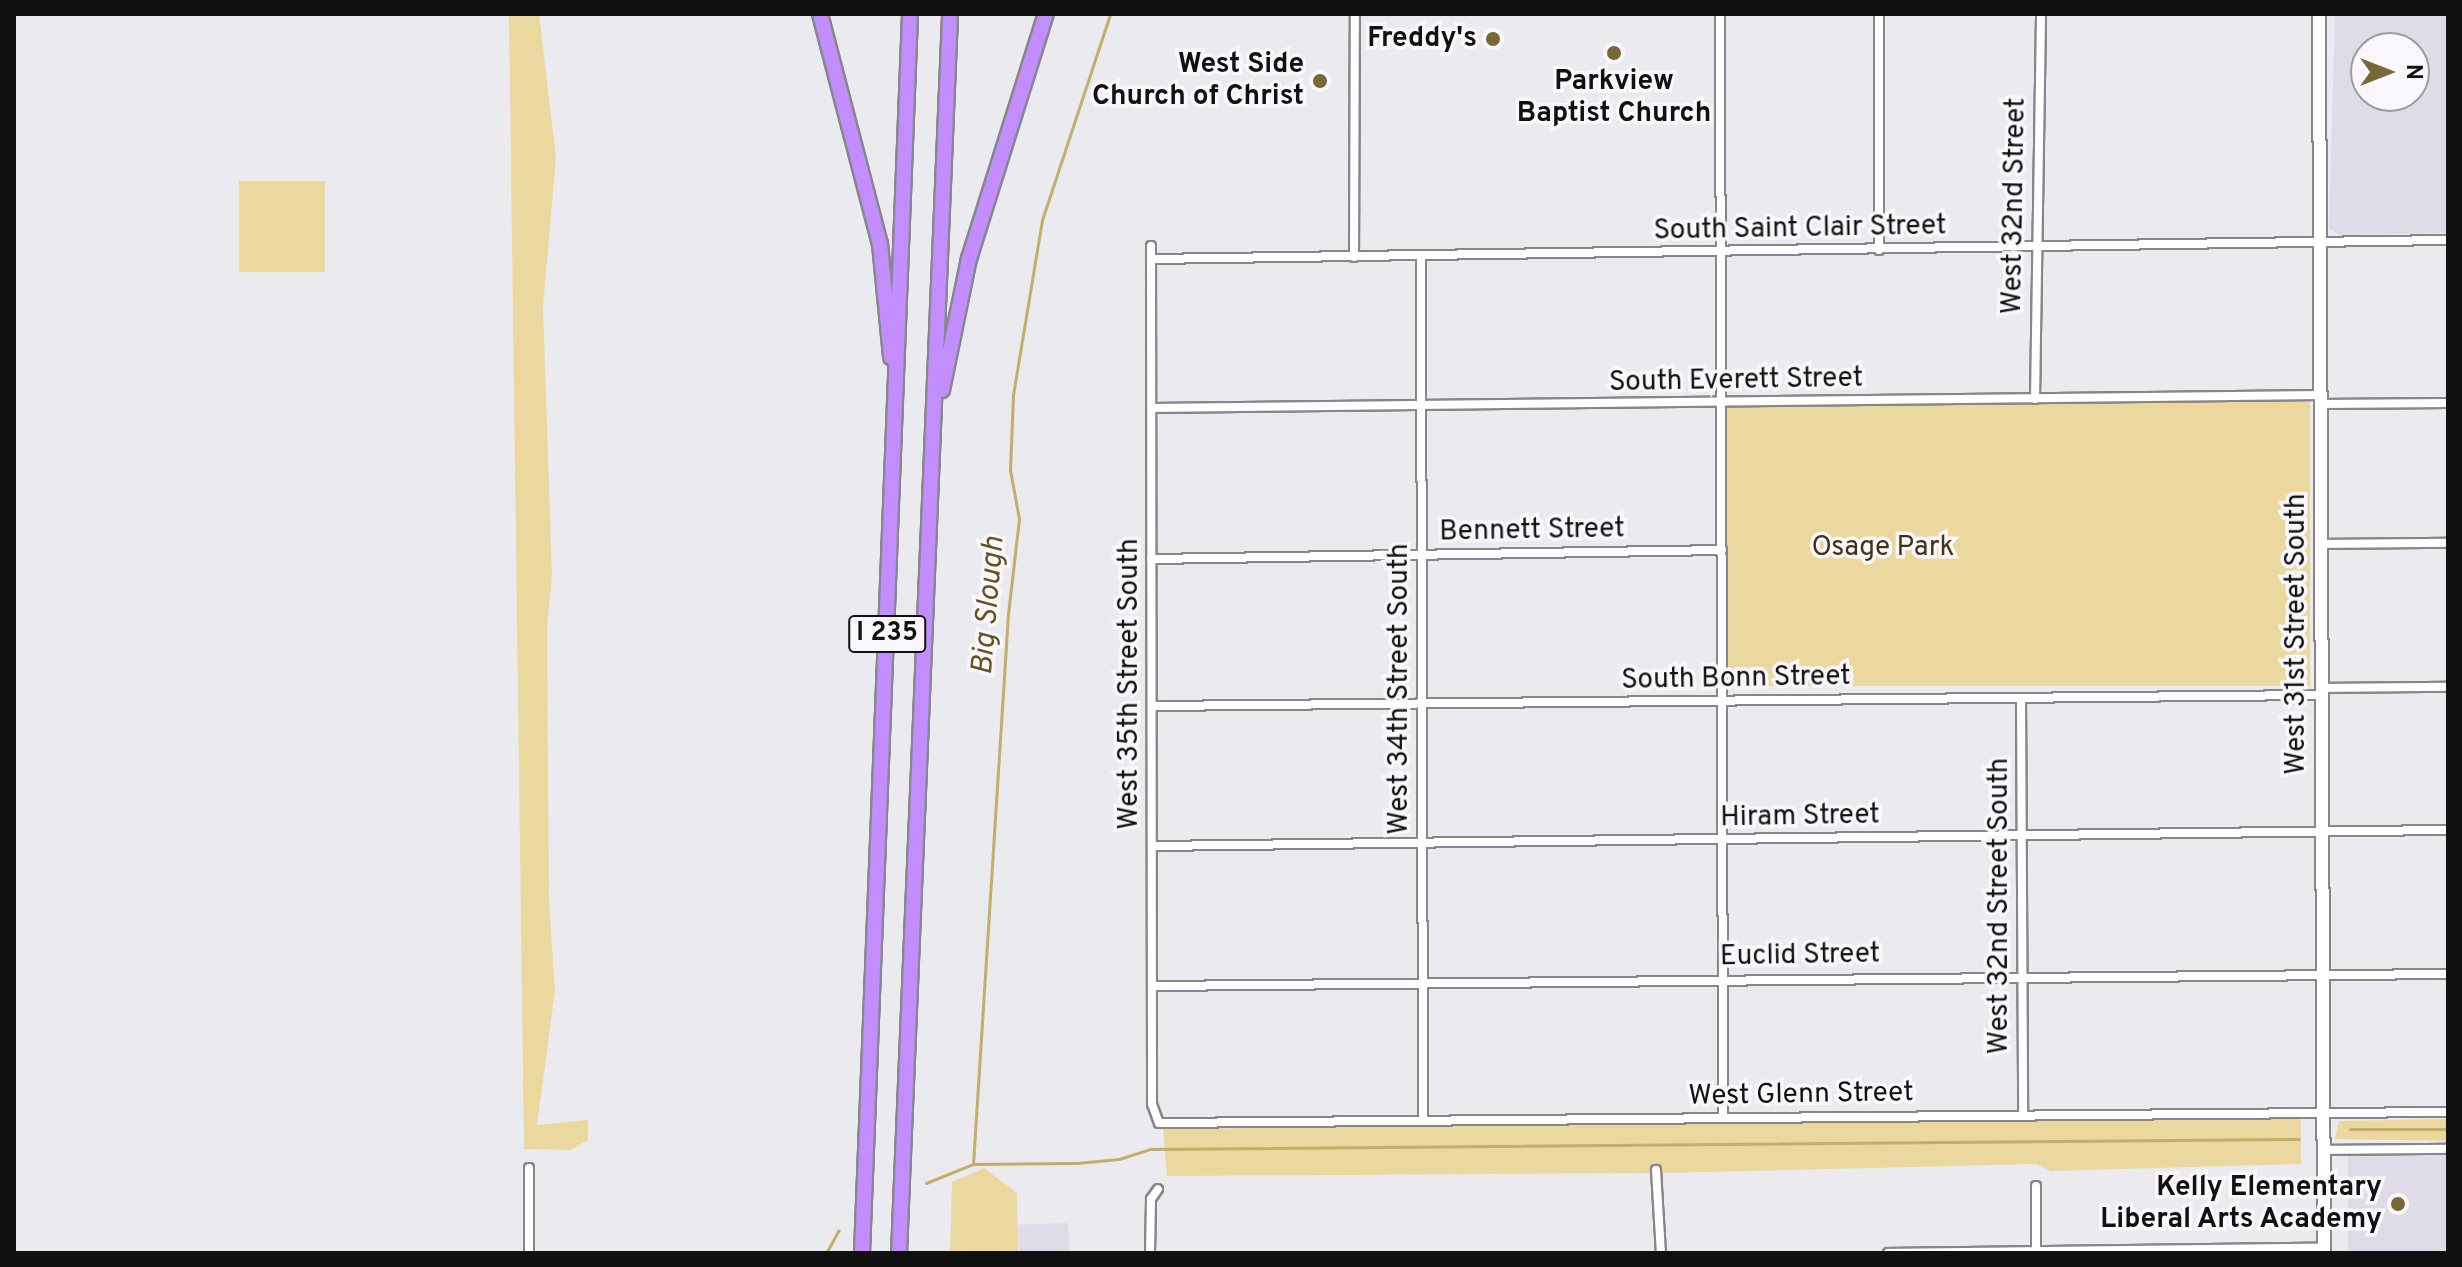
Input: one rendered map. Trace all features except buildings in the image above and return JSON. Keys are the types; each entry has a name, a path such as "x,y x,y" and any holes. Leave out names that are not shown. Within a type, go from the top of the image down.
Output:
{"highway":[{"path":"820,14 880,244 896,415"},
{"name":"I 235","path":"862,1253 910,14"},
{"name":"I 235","path":"899,1253 950,14"},
{"path":"932,454 969,259 1046,14"}],"street":[{"path":"1354,257 1355,14"},
{"path":"1720,14 1723,1118"},
{"path":"1879,14 1879,250"},
{"name":"West 32nd Street","path":"2035,399 2041,14"},
{"name":"West 31st Street South","path":"2319,14 2324,1250"},
{"name":"South Saint Clair Street","path":"1151,259 2448,240"},
{"name":"West 35th Street South","path":"1151,246 1152,846 1156,1120"},
{"name":"West 34th Street South","path":"1421,256 1423,1121"},
{"name":"South Everett Street","path":"1152,408 2035,399 2320,399 2448,403"},
{"path":"2321,544 2448,543"},
{"name":"Bennett Street","path":"1151,559 1722,550"},
{"name":"South Bonn Street","path":"1152,706 2021,698 2448,687"},
{"name":"West 32nd Street South","path":"2021,698 2023,1114"},
{"name":"Hiram Street","path":"1152,846 2448,830"},
{"name":"Euclid Street","path":"1153,986 2022,975 2448,974"},
{"name":"West Glenn Street","path":"1156,1120 1423,1121 2448,1112"},
{"path":"2323,1150 2448,1149"},
{"path":"529,1168 529,1253"},
{"path":"1656,1170 1661,1253"},
{"path":"2036,1186 2036,1252"},
{"path":"1150,1253 1151,1199 1158,1189"},
{"path":"1888,1253 2324,1250"}],"shaded area":[{"path":"2335,14 2448,14 2448,233 2339,235 2329,228"},
{"name":"Kelly Elementary Liberal Arts Academy","path":"2348,1153 2448,1153 2448,1253 2348,1253"},
{"path":"1068,1223 1069,1253 1019,1253 1018,1225"}],"green space":[{"path":"509,14 539,14 556,157 543,307 552,576 547,627 549,899 555,991 537,1125 588,1120 588,1140 570,1150 524,1149"},
{"path":"239,181 325,181 325,272 239,272"},
{"name":"Osage Park","path":"1726,401 2310,401 2310,686 1726,686"},
{"path":"2301,1117 2301,1164 2051,1171 2036,1164 1664,1173 1167,1176 1163,1129"},
{"path":"2448,1119 2448,1141 2335,1139 2339,1121"},
{"path":"984,1168 1017,1193 1018,1253 950,1253 952,1182"}],"waterway":[{"name":"Big Slough","path":"926,1183 973,1164 1008,614 1019,519 1010,470 1013,395 1042,220 1110,14"},
{"path":"2350,1129 2448,1129"},
{"path":"973,1164 1077,1163 1119,1159 1150,1149 2299,1139"},
{"name":"Big Slough","path":"826,1253 839,1230"}],"place":[{"name":"Freddy's","path":"1493,39"},
{"name":"Parkview Baptist Church","path":"1614,53"},
{"name":"West Side Church of Christ","path":"1320,81"},
{"name":"Kelly Elementary Liberal Arts Academy","path":"2398,1204"}]}
